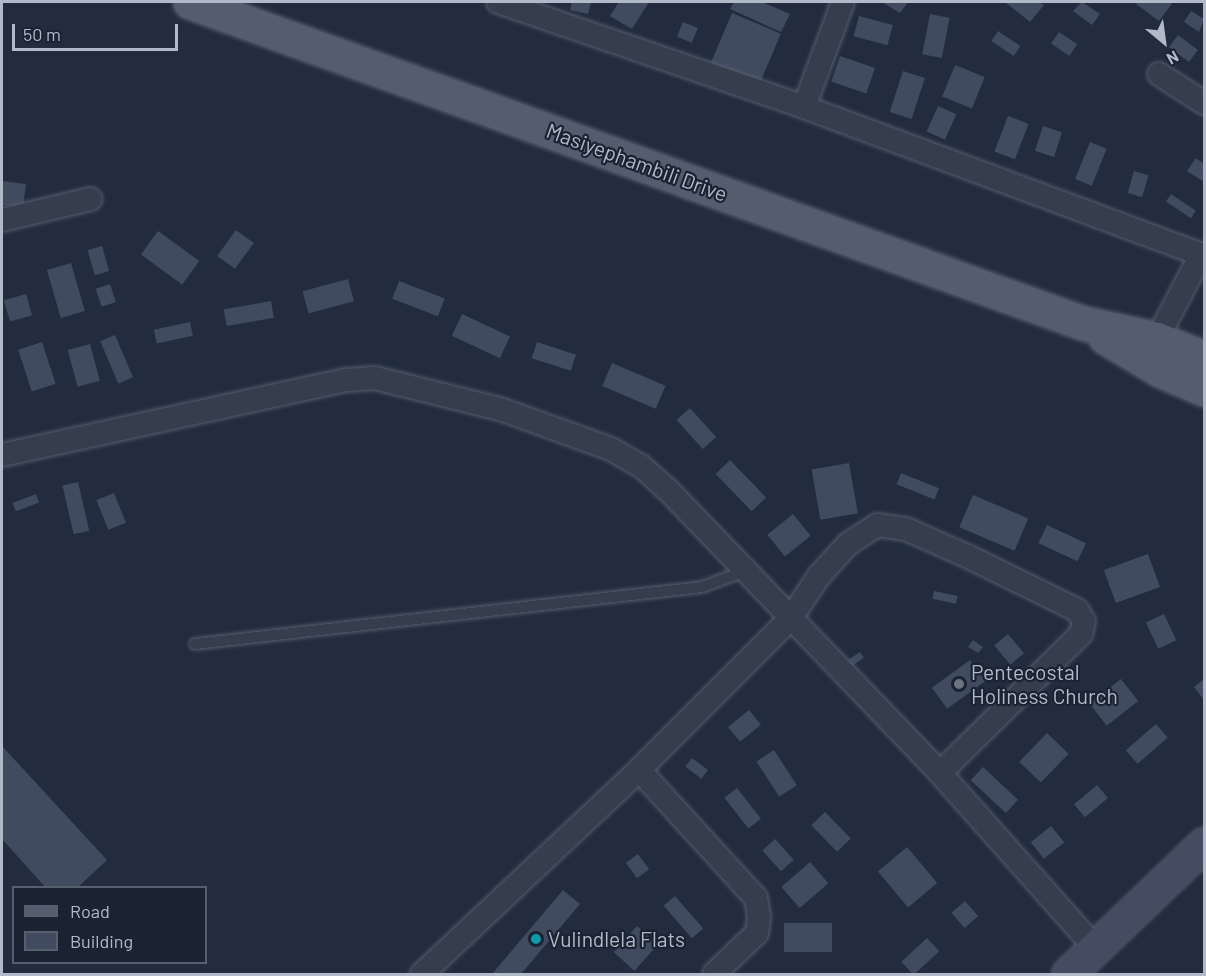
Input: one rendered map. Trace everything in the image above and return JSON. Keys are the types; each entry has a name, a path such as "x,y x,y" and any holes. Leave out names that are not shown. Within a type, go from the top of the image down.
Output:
{"main road":[{"name":"Masiyephambili Drive","path":"190,2 1083,323 1157,339 1204,358"},
{"name":"Masiyephambili Drive","path":"1083,323 1160,370 1204,389"}],"street":[{"path":"498,2 804,107 1203,256 1157,339"},
{"path":"804,107 843,2"},
{"path":"1159,74 1204,103"},
{"path":"2,220 91,199"},
{"path":"2,455 347,380 375,378 503,410 611,449 641,466 668,490 940,773 1096,949"},
{"path":"422,975 639,770 791,618 819,576 848,544 877,525 906,529 1077,610 1084,621 1081,634 940,773"},
{"path":"639,770 756,898 757,933 714,975"},
{"path":"1069,975 1204,845"}],"lane":[{"path":"195,644 702,587 745,571"}],"building":[{"path":"572,2 591,2 588,14 570,10"},
{"path":"619,2 649,2 632,29 610,16"},
{"path":"734,2 762,2 790,14 781,32 730,9"},
{"path":"882,2 908,2 900,13"},
{"path":"1005,2 1039,2 1044,5 1030,22"},
{"path":"1082,2 1100,14 1092,25 1073,11"},
{"path":"1138,2 1173,2 1159,21 1136,4"},
{"path":"1191,11 1204,19 1199,32 1184,22"},
{"path":"732,13 781,34 759,85 710,65"},
{"path":"930,14 950,18 942,58 922,54"},
{"path":"859,16 893,25 887,45 854,36"},
{"path":"683,22 698,28 692,43 677,37"},
{"path":"998,31 1020,46 1014,56 991,41"},
{"path":"1059,32 1077,44 1069,56 1051,44"},
{"path":"1178,35 1198,50 1189,62 1169,47"},
{"path":"840,56 875,68 866,94 831,82"},
{"path":"955,65 985,77 972,109 942,97"},
{"path":"903,71 925,78 912,119 890,112"},
{"path":"938,106 956,114 945,140 927,132"},
{"path":"1008,116 1029,124 1015,159 994,151"},
{"path":"1043,126 1062,132 1054,157 1035,151"},
{"path":"1090,142 1107,149 1092,186 1075,179"},
{"path":"1196,158 1204,164 1204,182 1187,171"},
{"path":"1134,171 1148,175 1142,197 1128,193"},
{"path":"2,181 26,184 23,207 2,205"},
{"path":"1171,194 1196,211 1191,218 1166,201"},
{"path":"236,230 254,243 235,269 217,256"},
{"path":"158,231 199,261 182,284 141,254"},
{"path":"102,246 109,271 95,275 88,250"},
{"path":"71,263 85,311 61,318 47,270"},
{"path":"348,279 354,301 309,313 303,291"},
{"path":"399,281 445,299 438,316 392,299"},
{"path":"110,284 116,302 102,307 96,289"},
{"path":"26,294 32,315 10,321 4,300"},
{"path":"271,301 274,318 227,326 224,309"},
{"path":"462,314 510,336 500,358 452,336"},
{"path":"190,322 193,336 157,343 154,330"},
{"path":"115,335 133,377 118,384 100,341"},
{"path":"42,342 56,384 32,392 18,350"},
{"path":"537,342 576,355 571,371 532,358"},
{"path":"90,344 100,381 78,387 68,350"},
{"path":"612,363 665,386 656,409 602,386"},
{"path":"690,408 716,437 703,449 677,420"},
{"path":"730,460 766,497 752,511 716,474"},
{"path":"849,463 858,513 820,520 812,470"},
{"path":"901,473 939,488 935,499 897,484"},
{"path":"78,482 89,531 74,534 62,486"},
{"path":"114,493 126,523 108,530 96,500"},
{"path":"36,494 39,502 16,511 13,503"},
{"path":"973,495 1028,518 1015,551 959,527"},
{"path":"793,514 811,536 785,557 767,535"},
{"path":"1047,525 1086,543 1078,561 1039,543"},
{"path":"1148,554 1160,587 1116,603 1104,570"},
{"path":"934,591 957,596 956,604 932,599"},
{"path":"1164,614 1176,640 1158,649 1146,622"},
{"path":"1008,634 1024,653 1010,665 994,646"},
{"path":"973,640 983,647 978,653 968,647"},
{"path":"860,652 864,658 852,666 848,660"},
{"name":"Pentecostal Holiness Church","path":"970,660 985,681 947,709 932,688"},
{"path":"1121,679 1138,701 1107,726 1089,704"},
{"path":"1204,679 1204,700 1194,687"},
{"path":"749,710 761,725 740,742 728,727"},
{"path":"1156,724 1168,738 1138,764 1126,750"},
{"path":"1047,733 1069,754 1041,783 1019,762"},
{"path":"2,746 107,860 79,886 44,886 2,839"},
{"path":"774,750 797,785 779,797 756,761"},
{"path":"692,758 708,770 701,779 685,767"},
{"path":"983,767 1018,800 1006,813 971,780"},
{"path":"1097,785 1108,798 1085,817 1074,804"},
{"path":"737,788 761,819 748,829 724,798"},
{"path":"825,812 851,839 837,852 811,825"},
{"path":"1051,826 1064,842 1044,859 1031,842"},
{"path":"775,839 794,860 781,871 762,850"},
{"path":"907,847 937,883 908,907 878,871"},
{"path":"638,854 649,869 637,878 626,863"},
{"path":"810,862 828,883 800,908 781,887"},
{"name":"Vulindlela Flats","path":"563,890 580,904 521,974 492,974"},
{"path":"675,896 703,928 692,938 664,906"},
{"path":"965,901 978,916 965,928 951,913"},
{"path":"784,923 832,923 832,952 784,952"},
{"path":"637,926 658,945 634,971 614,952"},
{"path":"927,938 939,951 915,974 901,962"}],"place":[{"name":"Pentecostal Holiness Church","path":"959,684"},
{"name":"Vulindlela Flats","path":"536,939"}]}
